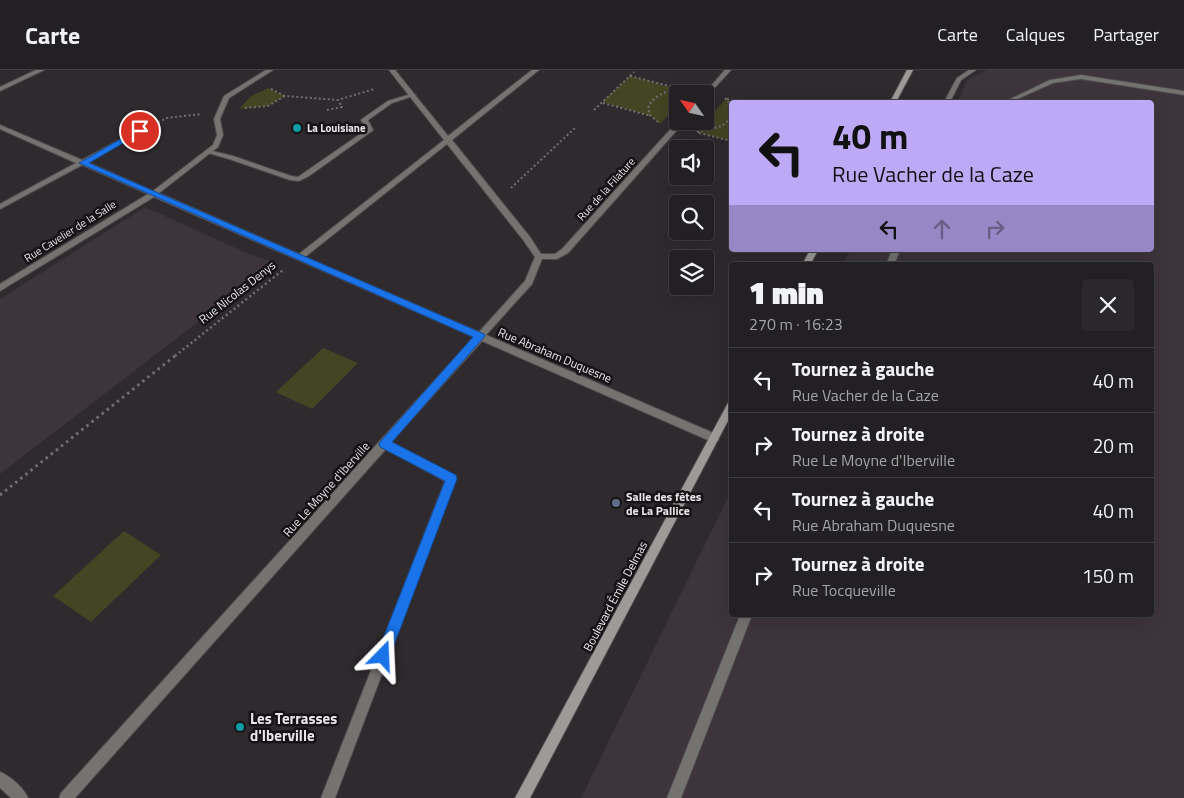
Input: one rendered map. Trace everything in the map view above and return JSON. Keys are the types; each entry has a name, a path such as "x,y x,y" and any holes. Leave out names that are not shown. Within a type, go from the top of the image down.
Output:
{"main road":[{"path":"894,100 910,70"},
{"name":"Boulevard Émile Delmas","path":"522,798 729,410"}],"street":[{"path":"0,88 41,70"},
{"path":"219,111 226,97 270,70"},
{"path":"392,70 498,201 539,257"},
{"path":"300,257 536,70"},
{"path":"714,86 728,70"},
{"path":"949,100 959,79 973,70"},
{"path":"1012,100 1052,81 1081,77 1184,93"},
{"path":"208,152 230,157 290,178 299,179 370,130 364,120 390,102 413,95"},
{"name":"Rue Cavelier de la Salle","path":"0,288 153,194 208,152 219,142 222,132 217,118 219,111"},
{"name":"Rue Abraham Duquesne","path":"0,127 714,438"},
{"name":"Rue de la Filature","path":"539,257 557,256 565,251 674,130"},
{"path":"0,207 140,131"},
{"name":"Rue Le Moyne d'Iberville","path":"66,798 529,282 539,257"},
{"path":"328,798 451,479 384,443"},
{"path":"674,798 745,617"},
{"path":"0,779 21,798"}],"path":[{"path":"594,110 634,72"},
{"path":"630,76 669,87"},
{"path":"252,80 285,96 338,100 403,82"},
{"path":"140,131 167,118 268,106 285,96"},
{"path":"726,99 730,100"},
{"path":"327,110 342,107 338,100"},
{"path":"602,102 651,116"},
{"path":"691,132 722,126 729,120"},
{"path":"498,201 576,127"},
{"path":"696,132 729,141"},
{"name":"Rue Nicolas Denys","path":"0,495 300,257"}],"shaded area":[{"path":"987,70 1184,70 1184,798 581,798 729,495 729,617 1154,617 1154,262 844,262 849,252 1154,252 1154,100 958,100 967,80"},
{"path":"145,207 247,253 275,263 0,474 0,299"}],"green space":[{"path":"630,76 669,87 669,114 660,124 651,116 602,102"},
{"path":"268,88 285,96 268,106 239,109 251,96"},
{"path":"726,99 730,100 729,140 696,132 698,130 714,130 714,112"},
{"path":"323,348 358,363 312,409 276,392"},
{"path":"124,531 161,555 91,622 53,596"}],"place":[{"name":"La Louisiane","path":"297,128"},
{"name":"Salle des fêtes de La Pallice","path":"616,503"},
{"name":"Les Terrasses d'Iberville","path":"240,727"}],"route":[{"path":"140,131 82,163 480,336 384,443 451,479 383,656"}]}
